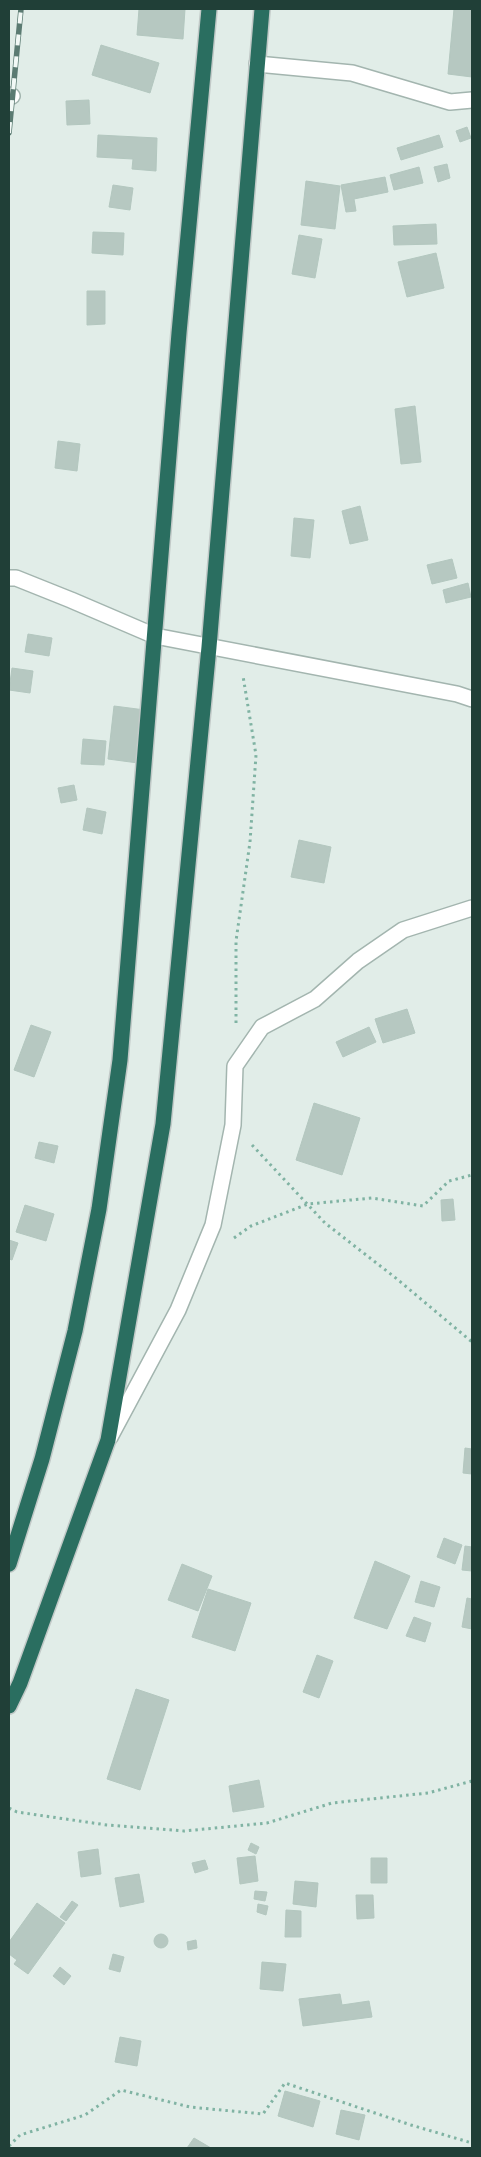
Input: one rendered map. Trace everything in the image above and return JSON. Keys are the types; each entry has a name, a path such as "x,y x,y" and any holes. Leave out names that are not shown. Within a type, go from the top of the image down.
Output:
{"highway":[{"path":"9,1564 42,1459 66,1368 99,1209 120,1060 178,342 209,9"},
{"path":"9,1706 20,1683 108,1440 163,1124 209,646 262,9"}],"street":[{"path":"257,64 352,73 450,102 472,100"},
{"path":"9,578 16,578 72,600 155,636 458,694 472,699"},
{"path":"108,1440 178,1310 213,1225 233,1124 235,1066 262,1027 315,1000 358,961 403,930 472,908"}],"path":[{"path":"235,1066 236,941 250,842 256,755 239,652"},
{"path":"233,1124 325,1223 397,1279 472,1342"},
{"path":"198,1262 251,1226 308,1204 372,1198 423,1206 449,1181 472,1175"},
{"path":"9,1808 17,1812 107,1826 184,1831 267,1823 332,1803 428,1793 472,1781"},
{"path":"9,2146 20,2135 85,2116 121,2090 190,2107 263,2114 285,2083 472,2143"}],"building":[{"path":"139,9 185,9 183,39 137,35"},
{"path":"454,9 472,9 472,77 448,74"},
{"path":"101,45 159,63 150,93 92,75"},
{"path":"89,100 90,124 67,125 66,101"},
{"path":"467,127 471,138 460,142 456,131"},
{"path":"98,135 157,138 156,171 132,169 133,159 97,157"},
{"path":"439,135 443,147 401,160 397,148"},
{"path":"447,164 450,178 438,182 434,167"},
{"path":"419,167 423,183 394,190 390,175"},
{"path":"385,177 388,192 354,199 356,211 346,212 341,185"},
{"path":"306,181 340,186 335,229 301,225"},
{"path":"113,185 133,188 130,210 109,207"},
{"path":"436,224 437,244 394,245 393,226"},
{"path":"93,232 124,233 123,255 92,253"},
{"path":"299,235 322,239 315,278 292,274"},
{"path":"436,253 444,288 407,297 398,262"},
{"path":"87,291 105,291 105,324 87,325"},
{"path":"415,406 421,462 401,464 395,409"},
{"path":"58,441 80,444 77,471 55,468"},
{"path":"360,506 368,540 350,544 342,511"},
{"path":"294,518 314,520 310,558 291,556"},
{"path":"452,559 457,578 432,584 427,565"},
{"path":"468,583 471,597 446,603 443,590"},
{"path":"28,634 52,638 49,656 25,652"},
{"path":"12,668 33,671 30,693 9,690"},
{"path":"114,706 145,710 138,763 108,759"},
{"path":"83,739 106,741 104,765 81,764"},
{"path":"74,785 77,800 61,803 58,788"},
{"path":"87,808 106,812 102,834 83,830"},
{"path":"299,840 331,847 324,883 291,877"},
{"path":"407,1009 415,1033 383,1043 375,1019"},
{"path":"31,1025 51,1032 34,1077 14,1070"},
{"path":"369,1027 376,1042 343,1057 336,1042"},
{"path":"314,1103 360,1118 342,1175 296,1160"},
{"path":"39,1142 58,1146 54,1163 35,1158"},
{"path":"453,1199 455,1220 442,1221 441,1200"},
{"path":"25,1205 54,1214 46,1241 16,1232"},
{"path":"9,1240 18,1243 12,1260 9,1259"},
{"path":"465,1448 472,1449 472,1474 463,1473"},
{"path":"444,1538 462,1545 455,1564 437,1557"},
{"path":"465,1546 472,1547 472,1571 462,1570"},
{"path":"375,1561 410,1576 387,1629 354,1618"},
{"path":"182,1564 212,1576 198,1611 168,1600"},
{"path":"421,1581 440,1587 434,1607 415,1602"},
{"path":"208,1589 251,1603 235,1651 192,1637"},
{"path":"467,1598 472,1599 472,1629 462,1627"},
{"path":"414,1617 431,1623 425,1642 406,1636"},
{"path":"317,1655 333,1661 319,1698 303,1692"},
{"path":"136,1689 169,1700 140,1790 107,1779"},
{"path":"259,1780 264,1807 233,1812 229,1786"},
{"path":"251,1843 259,1847 256,1854 248,1850"},
{"path":"98,1849 101,1874 81,1877 78,1852"},
{"path":"255,1856 258,1881 240,1884 237,1858"},
{"path":"371,1858 387,1858 387,1883 371,1883"},
{"path":"205,1860 208,1869 195,1873 192,1863"},
{"path":"139,1874 144,1902 120,1907 115,1878"},
{"path":"295,1881 318,1883 316,1907 293,1904"},
{"path":"255,1891 267,1892 265,1901 254,1899"},
{"path":"356,1895 373,1895 374,1918 357,1919"},
{"path":"72,1901 78,1905 66,1921 60,1917"},
{"path":"37,1903 65,1923 28,1974 14,1964 17,1960 9,1954 9,1942"},
{"path":"258,1904 268,1906 266,1915 257,1912"},
{"path":"286,1910 301,1911 301,1937 285,1937"},
{"path":"158,1934 164,1934 168,1941 164,1948 158,1948 154,1944 154,1938"},
{"path":"196,1940 197,1948 188,1950 187,1942"},
{"path":"113,1954 124,1957 120,1972 109,1969"},
{"path":"262,1962 286,1964 283,1991 260,1989"},
{"path":"60,1967 71,1976 64,1985 53,1976"},
{"path":"340,1994 342,2005 369,2001 372,2017 303,2026 299,1999"},
{"path":"120,2037 141,2041 137,2066 115,2062"},
{"path":"285,2091 320,2101 313,2127 278,2116"},
{"path":"341,2110 365,2115 359,2140 336,2134"},
{"path":"194,2138 211,2148 187,2148"}],"railway":[{"path":"9,133 21,9"}]}
